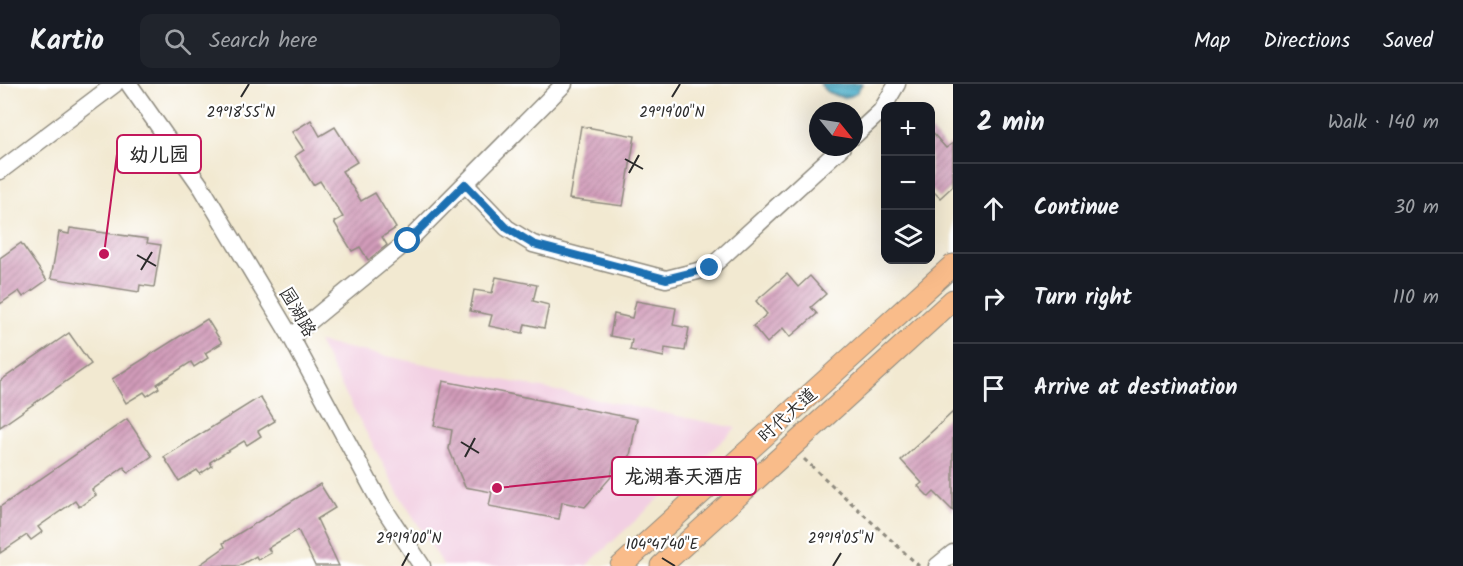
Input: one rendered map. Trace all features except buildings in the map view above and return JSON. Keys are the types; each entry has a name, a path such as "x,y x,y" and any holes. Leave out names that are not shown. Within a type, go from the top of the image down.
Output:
{"main road":[{"name":"时代大道","path":"621,566 953,265"},
{"name":"时代大道","path":"661,566 953,300"}],"street":[{"path":"0,171 115,84"},
{"name":"园湖路","path":"129,84 202,188 291,337 381,504 422,566"},
{"path":"291,337 408,241 564,84"},
{"path":"863,128 881,111 897,84"},
{"path":"465,184 507,228 533,244 666,279 710,268 832,156"},
{"path":"937,566 953,553"}],"path":[{"path":"792,447 919,566"}],"shaded area":[{"path":"318,342 736,428 586,566 444,566 400,496"}],"water":[{"path":"820,84 862,84 852,96 842,97 832,94"}],"place":[{"name":"幼儿园","path":"104,254"},
{"name":"龙湖春天酒店","path":"497,488"}],"route":[{"path":"408,241 465,184 507,228 533,244 666,279 710,268"}]}
